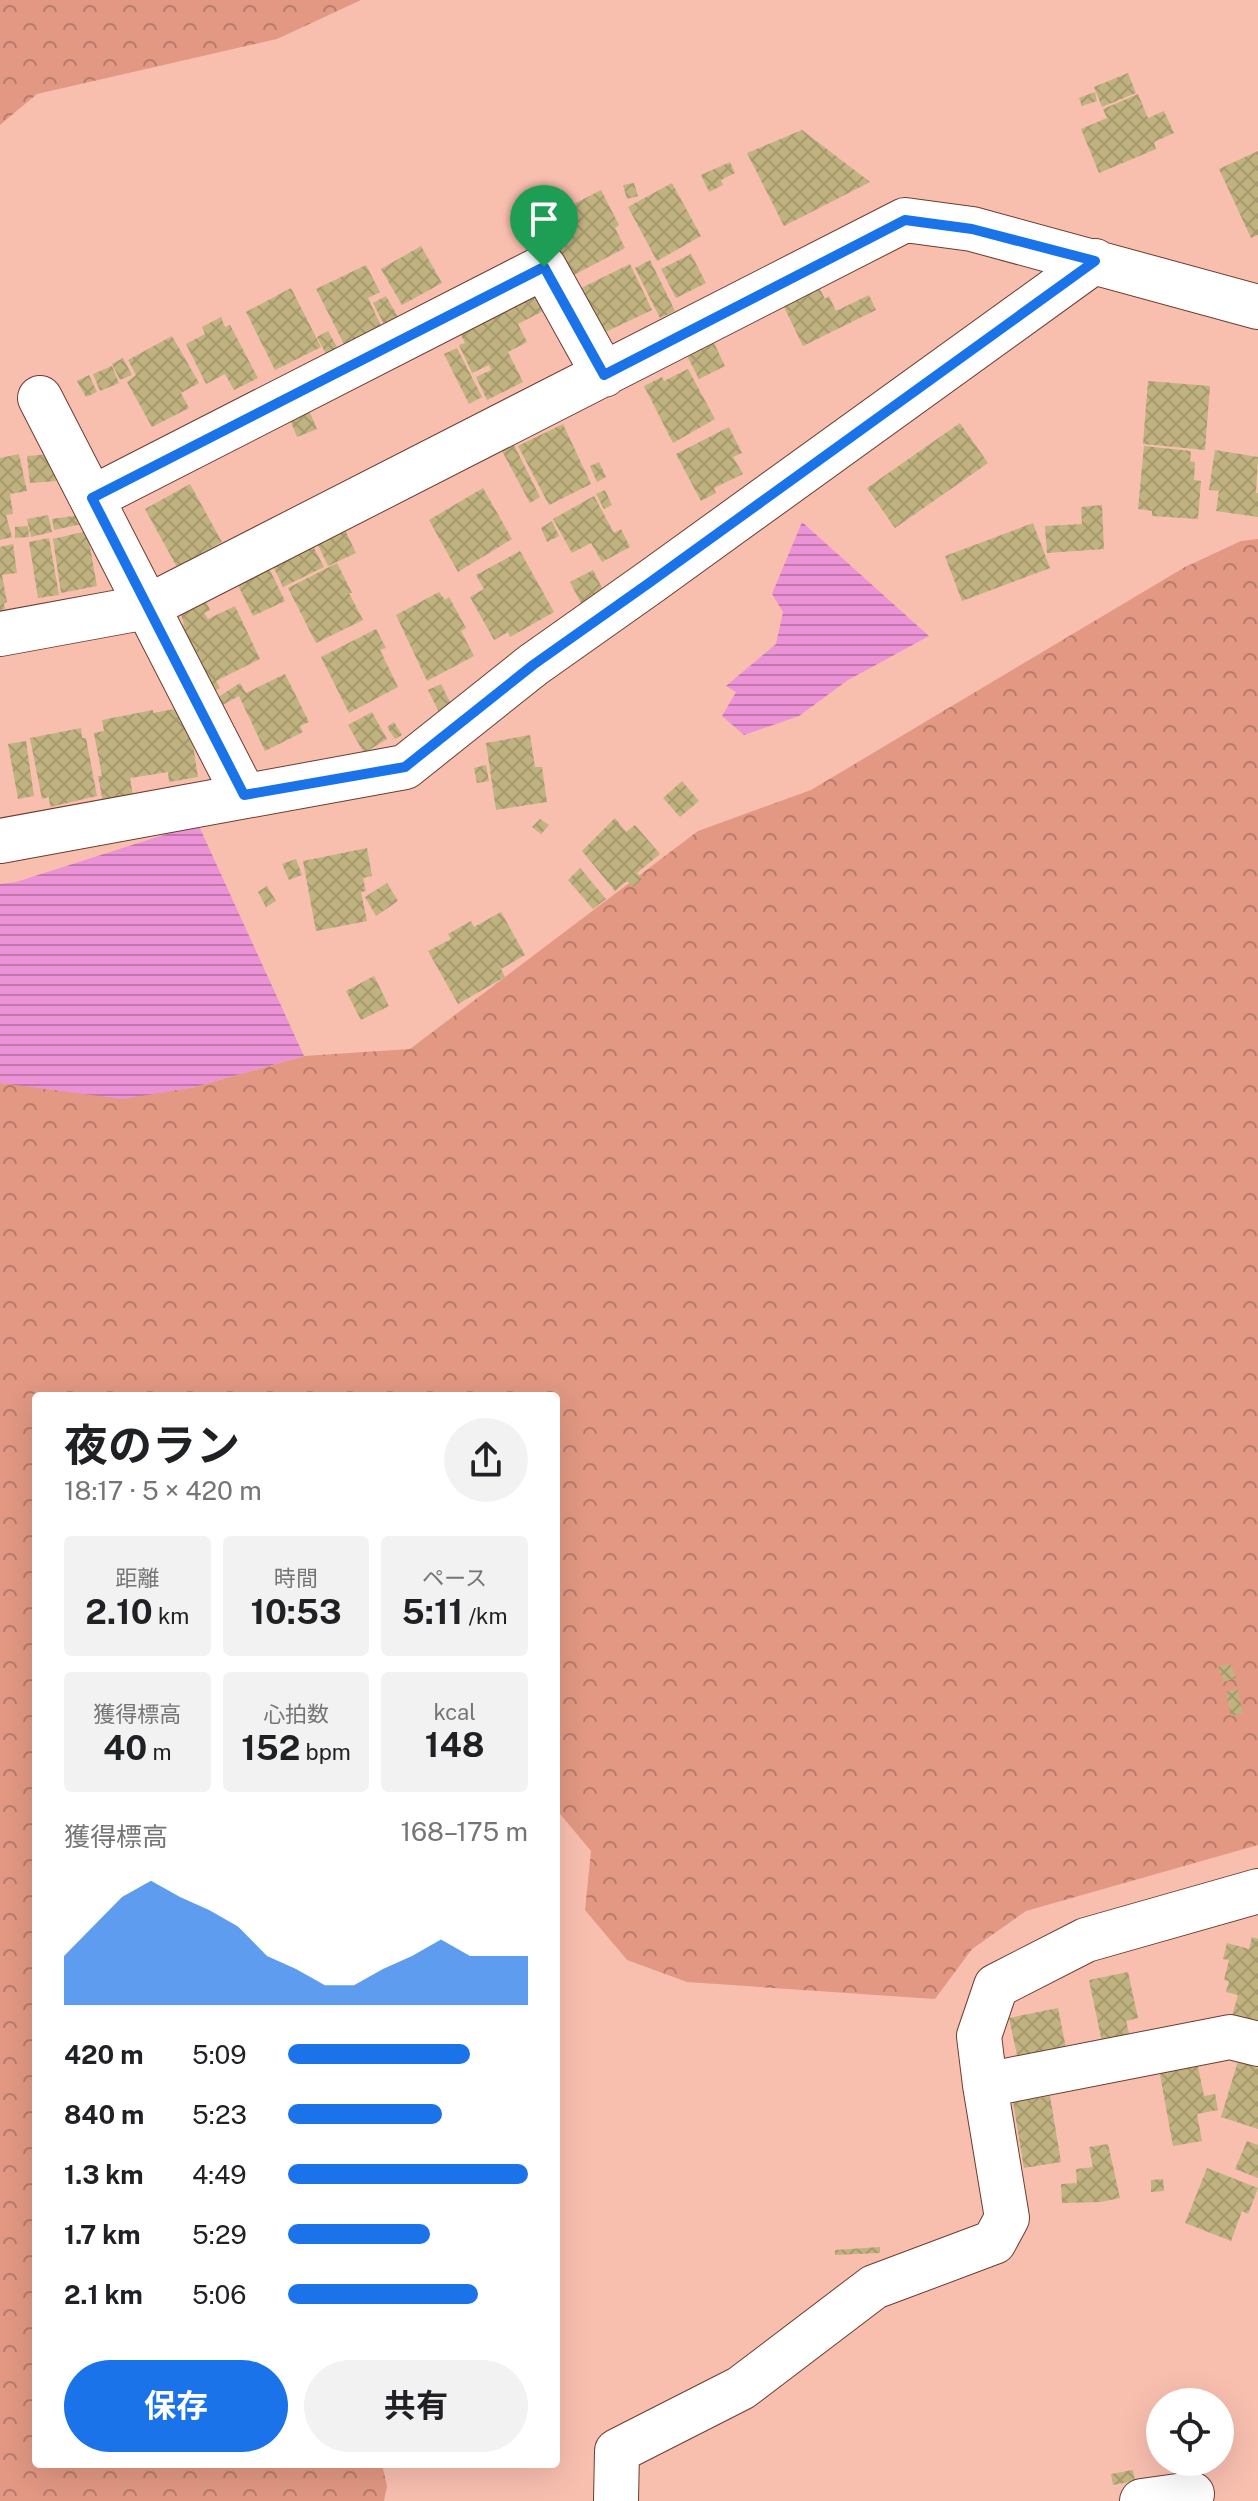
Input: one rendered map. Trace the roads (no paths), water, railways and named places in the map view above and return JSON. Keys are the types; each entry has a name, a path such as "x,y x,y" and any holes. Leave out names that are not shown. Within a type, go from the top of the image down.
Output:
{"street":[{"path":"0,634 147,607 905,220 972,229 1258,307"},
{"path":"0,841 405,767 533,665 1095,261"},
{"path":"92,498 544,267 604,375"},
{"path":"40,398 244,795"},
{"path":"616,2501 617,2451 741,2388 874,2287 994,2242 1007,2218 979,2036 996,1986 1086,1940 1258,1891"},
{"path":"985,2085 1230,2037 1258,2044"},
{"path":"1142,2501 1192,2494"}]}
